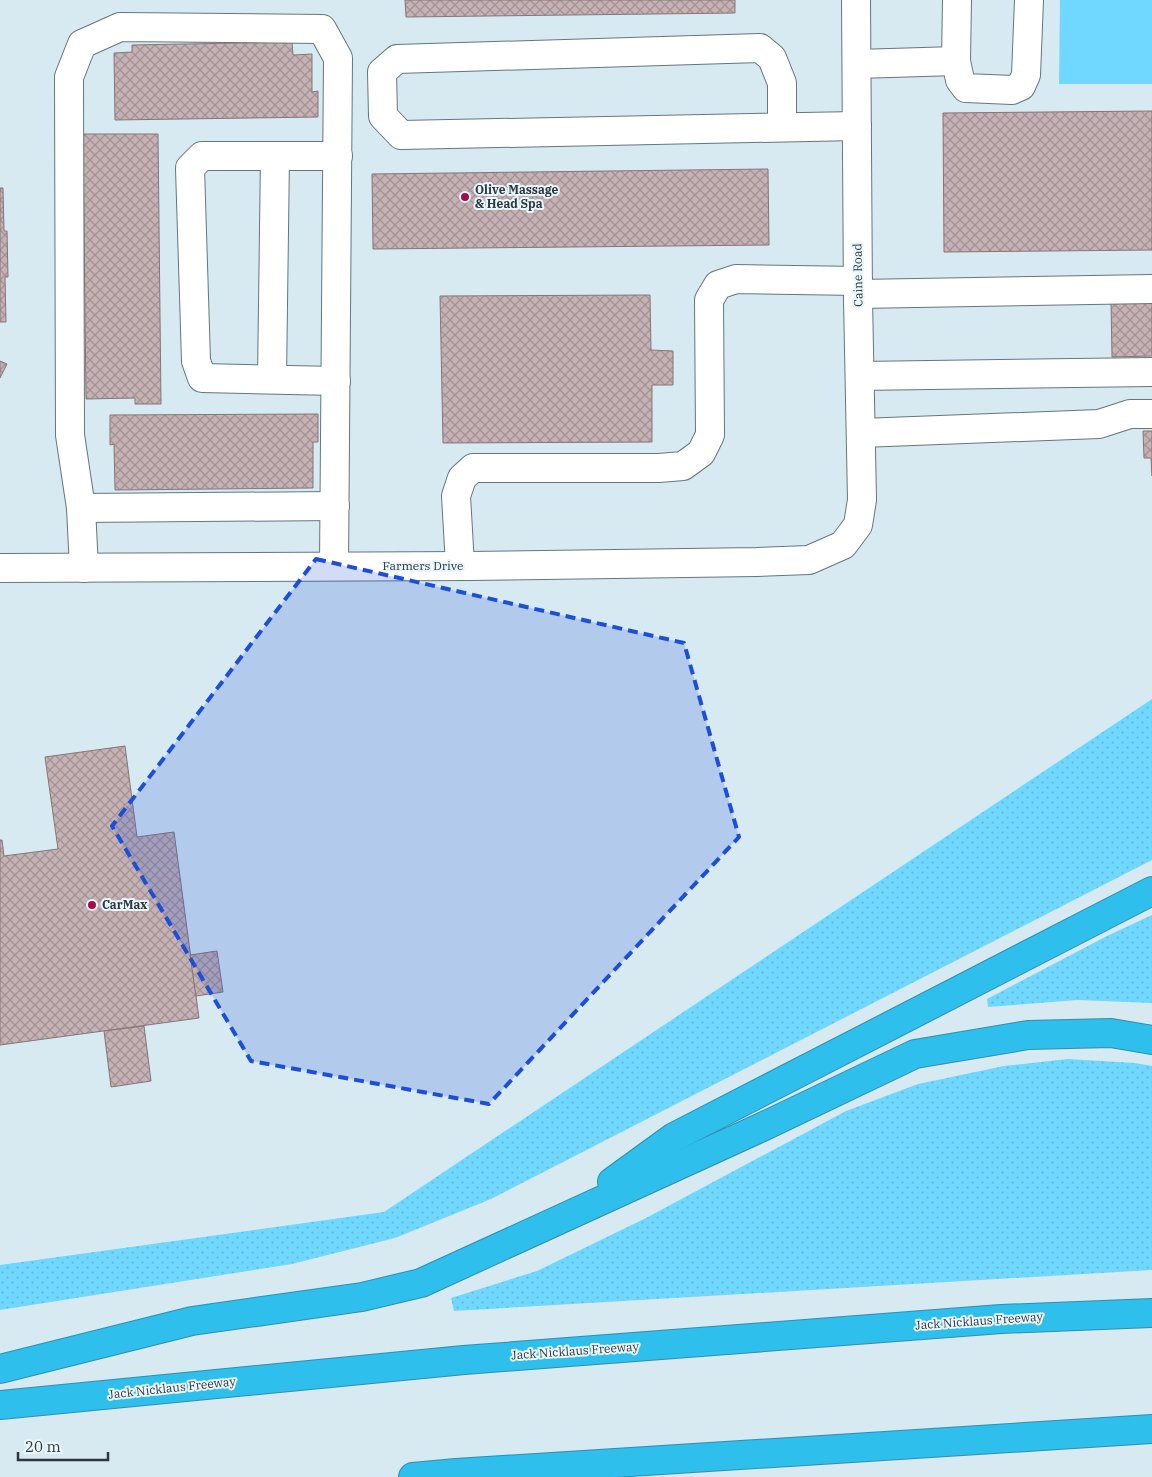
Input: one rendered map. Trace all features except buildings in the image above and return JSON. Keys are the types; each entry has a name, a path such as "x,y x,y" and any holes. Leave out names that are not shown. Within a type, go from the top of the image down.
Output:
{"highway":[{"path":"563,1217 674,1137 1152,891"},
{"path":"0,1369 192,1321 362,1298 421,1283 760,1128 915,1054 1028,1035 1111,1033 1152,1040"},
{"name":"Jack Nicklaus Freeway","path":"0,1405 464,1360 1001,1319 1152,1313"},
{"path":"413,1477 1152,1429"}],"street":[{"name":"Caine Road","path":"843,545 858,525 862,500 856,0"},
{"path":"957,0 956,61 960,80 966,88 1012,90 1021,86 1026,75 1029,0"},
{"path":"84,568 81,508 70,435 69,77 82,44 120,27 322,29 338,58 334,566"},
{"path":"782,127 782,83 772,58 760,48 397,59 382,72 383,116 401,135 857,126"},
{"path":"857,64 956,61"},
{"path":"336,381 202,378 196,361 190,168 202,156 338,156"},
{"path":"272,379 274,156"},
{"path":"460,566 456,496 462,478 473,468 659,468 683,466 701,452 710,435 709,300 718,285 736,279 858,288 1152,289"},
{"path":"860,376 1152,372"},
{"path":"861,433 1099,424 1130,414 1152,414"},
{"path":"81,508 335,506"},
{"name":"Farmers Drive","path":"0,568 460,566 757,562 809,560 843,545"}],"highlighted area":[{"path":"316,559 684,643 739,837 489,1104 251,1061 112,826"}],"shaded area":[{"path":"1060,0 1152,0 1152,84 1059,84"},
{"path":"1152,699 1152,860 491,1199 395,1238 292,1264 0,1310 0,1265 384,1212"},
{"path":"1152,915 1152,1003 1078,1000 988,1007 987,999 1107,936"},
{"path":"1068,1059 1135,1063 1152,1066 1152,1270 454,1311 451,1298 537,1271 646,1218 846,1111 918,1084 1004,1066"}],"place":[{"name":"Olive Massage & Head Spa","path":"465,197"},
{"name":"CarMax","path":"92,905"}]}
